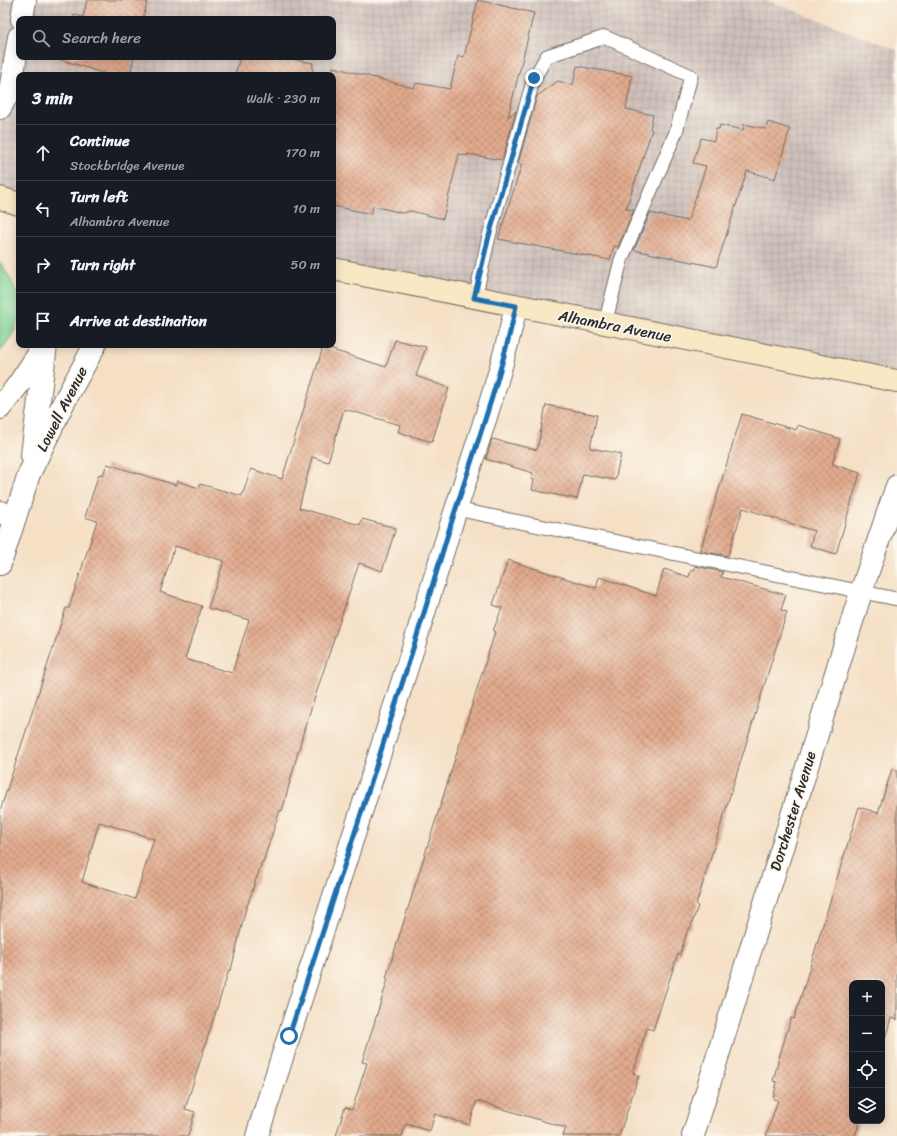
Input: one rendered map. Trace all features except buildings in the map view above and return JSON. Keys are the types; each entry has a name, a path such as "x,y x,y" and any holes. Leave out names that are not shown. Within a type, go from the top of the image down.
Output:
{"main road":[{"path":"0,198 16,203"},
{"name":"Alhambra Avenue","path":"336,270 897,381"}],"street":[{"path":"22,16 25,0"},
{"path":"0,108 10,91 16,55"},
{"path":"258,1136 399,699 456,509 506,352 516,306"},
{"path":"0,408 18,385 43,348"},
{"name":"Lowell Avenue","path":"29,474 45,348"},
{"name":"Lowell Avenue","path":"0,564 7,515 64,402 93,348"},
{"name":"Dorchester Avenue","path":"693,1136 861,592 897,486"}],"lane":[{"path":"474,298 489,236 534,78 548,56 605,37 691,76 676,132 621,260 605,324"},
{"path":"456,509 897,599"}],"shaded area":[{"path":"0,0 766,0 897,50 897,374 336,264 336,72 16,72 16,196 0,191"}],"green space":[{"path":"0,262 16,292 16,325 11,336 0,352"}],"route":[{"path":"289,1036 399,699 456,509 506,352 516,306 474,298 489,236 534,78"}]}
